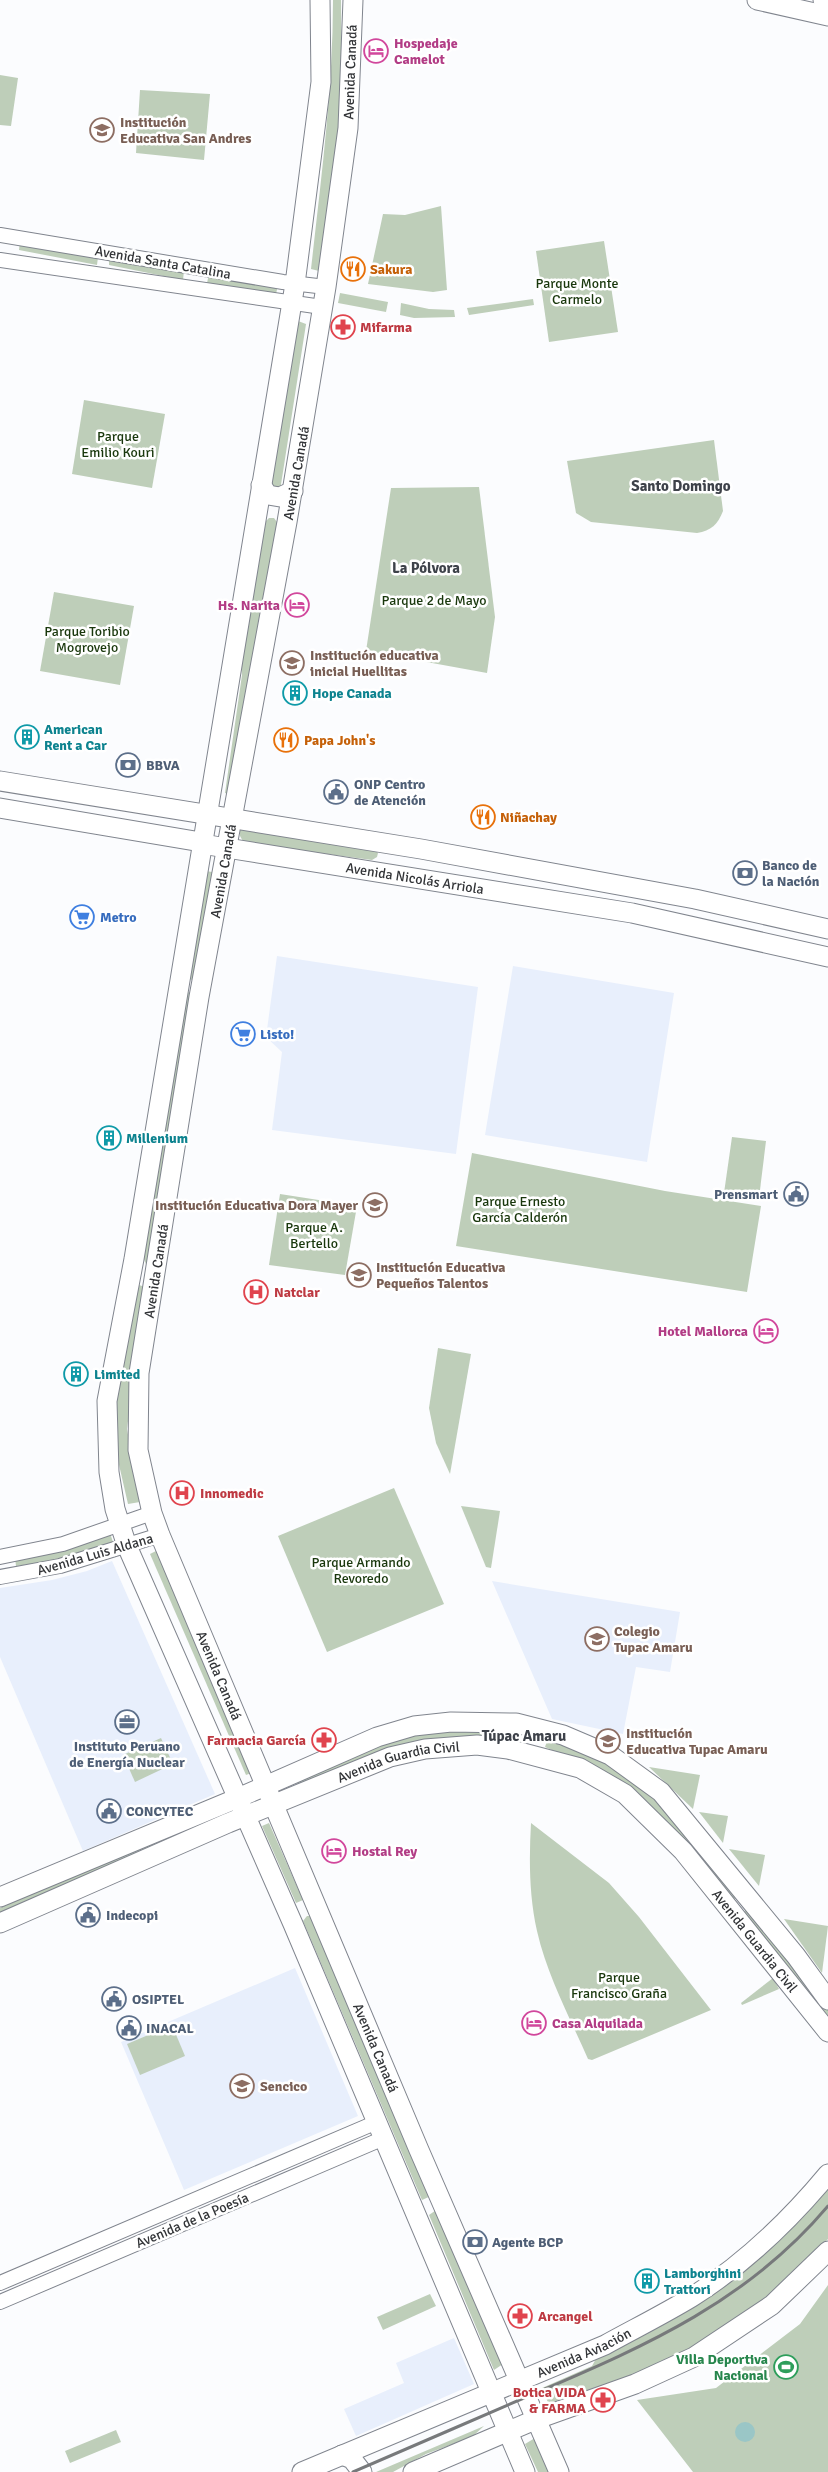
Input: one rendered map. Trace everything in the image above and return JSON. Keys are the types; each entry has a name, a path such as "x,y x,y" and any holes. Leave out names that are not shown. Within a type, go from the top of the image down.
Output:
{"main road":[{"name":"Avenida Canadá","path":"320,0 321,82 295,284 201,842 134,1259 107,1401 108,1472 120,1524 128,1546 293,1924 525,2472"},
{"name":"Avenida Canadá","path":"353,0 348,128 326,287 288,522 199,996 139,1373 138,1450 152,1514 160,1535 438,2194 558,2472"},
{"path":"757,0 828,16"},
{"path":"823,0 828,1"},
{"path":"261,485 268,496 280,497 293,491"},
{"path":"256,517 266,510 279,513 288,522"},
{"name":"Avenida Nicolás Arriola","path":"0,781 206,816 372,841 401,838 421,849 679,896 828,929"},
{"name":"Avenida Nicolás Arriola","path":"0,808 56,824 201,842 227,848 632,913 828,957"},
{"path":"349,878 376,866 381,856 378,846 372,841"},
{"path":"417,878 409,871 407,864 412,854 421,849"},
{"path":"178,988 183,983 190,983 194,985 199,996"},
{"path":"134,1259 136,1265 142,1270 157,1265"},
{"name":"Avenida Guardia Civil","path":"0,1897 238,1798 378,1737 414,1726 451,1722 516,1723 564,1735 610,1755 661,1792 796,1956 828,2000"},
{"name":"Avenida Guardia Civil","path":"0,1923 273,1804 390,1757 425,1749 477,1745 508,1748 580,1768 625,1794 682,1851 828,2032"},
{"path":"732,1912 749,1898"},
{"path":"293,1924 297,1913 302,1910 314,1909 319,1912"},
{"name":"Avenida Aviación","path":"302,2472 604,2345 692,2296 722,2276 771,2236 828,2174"},
{"path":"414,2208 423,2209 432,2206 437,2200 438,2194"},
{"path":"413,2472 536,2419 635,2384 694,2357 772,2305 828,2251"},
{"path":"342,2455 352,2459 362,2472"}],"street":[{"name":"Avenida Santa Catalina","path":"0,235 295,284 326,287"},
{"name":"Avenida Santa Catalina","path":"0,260 322,306"},
{"name":"Avenida Luis Aldana","path":"0,1557 63,1544 152,1514"},
{"name":"Avenida Luis Aldana","path":"0,1577 60,1566 160,1535"},
{"name":"Avenida de la Poesía","path":"0,2283 380,2130"},
{"name":"Avenida de la Poesía","path":"0,2302 380,2130"}],"shaded area":[{"path":"277,956 478,987 456,1154 272,1130 282,1052 266,1037"},
{"path":"513,966 674,993 647,1162 485,1135"},
{"path":"112,1561 215,1794 83,1851 0,1657 0,1588 52,1580 87,1571"},
{"name":"Colegio Tupac Amaru","path":"492,1581 680,1612 670,1672 636,1667 623,1734 552,1719"},
{"name":"Sencico","path":"295,1968 358,2116 184,2190 121,2042"},
{"path":"454,2338 474,2384 356,2436 344,2409 404,2383 396,2363"}],"green space":[{"path":"333,0 341,0 342,110 319,271 311,269 329,101"},
{"path":"0,75 18,78 11,126 0,125"},
{"path":"140,90 210,94 204,160 136,153"},
{"path":"441,206 447,290 433,292 368,284 383,214 405,215"},
{"path":"20,241 98,257 97,265 19,250"},
{"name":"Parque Monte Carmelo","path":"604,241 618,332 549,342 536,251"},
{"path":"109,260 184,271 183,280 109,265"},
{"path":"209,274 278,285 276,294 207,283"},
{"path":"340,293 388,302 386,312 338,303"},
{"path":"533,299 534,305 469,315 467,308"},
{"path":"401,303 429,309 454,310 455,317 414,318 400,315"},
{"path":"298,321 306,324 280,491 269,487"},
{"name":"Parque Emilio Kouri","path":"84,400 165,414 152,488 72,474"},
{"path":"714,440 723,511 719,520 710,529 697,533 591,522 576,513 567,461"},
{"name":"Parque 2 de Mayo","path":"479,487 495,617 487,673 366,651 391,488"},
{"path":"269,518 274,518 277,522 228,794 225,793 242,675 241,662 266,521"},
{"name":"Parque Toribio Mogrovejo","path":"54,592 134,606 120,685 40,671"},
{"path":"240,828 373,848 378,853 377,857 372,860 244,843 240,836"},
{"path":"206,871 212,872 195,982 187,977"},
{"path":"183,991 191,993 152,1264 146,1264 143,1257"},
{"path":"732,1137 766,1141 759,1198 724,1193"},
{"name":"Parque Ernesto García Calderón","path":"472,1153 665,1191 761,1206 747,1292 456,1246"},
{"name":"Parque A. Bertello","path":"280,1194 357,1206 345,1275 269,1265"},
{"path":"136,1284 145,1287 127,1429 140,1502 128,1504 117,1456 115,1404"},
{"path":"438,1348 471,1354 450,1474 436,1443 429,1408"},
{"name":"Parque Armando Revoredo","path":"394,1488 444,1604 327,1652 278,1536"},
{"path":"461,1506 500,1511 491,1568 486,1567"},
{"path":"110,1533 114,1545 53,1561 16,1566 15,1558"},
{"path":"158,1550 254,1772 246,1775 150,1554"},
{"path":"498,1728 498,1740 298,1785 294,1780 385,1740 442,1730"},
{"path":"161,1738 173,1764 135,1782 123,1755"},
{"path":"552,1739 623,1772 652,1794 736,1893 736,1898 730,1901 702,1861 624,1782 545,1747 547,1741"},
{"path":"649,1767 700,1775 693,1809"},
{"path":"224,1809 227,1814 0,1915 0,1908"},
{"path":"699,1812 728,1816 723,1843"},
{"path":"269,1823 303,1900 296,1903 262,1826"},
{"name":"Parque Francisco Graña","path":"531,1823 609,1883 639,1917 711,2010 592,2060 588,2059 553,1980 537,1931 530,1877"},
{"path":"729,1849 765,1855 759,1886"},
{"path":"746,1909 828,2006 828,2024 744,1913"},
{"path":"307,1916 312,1916 431,2196 422,2200 303,1921"},
{"path":"784,1919 828,1926 822,1973"},
{"path":"773,1978 779,1989 742,2005 741,2003"},
{"path":"172,2025 185,2056 140,2075 127,2044"},
{"path":"828,2187 828,2239 762,2301 708,2340 671,2360 620,2381 549,2405 542,2388 592,2366 598,2355 615,2346"},
{"path":"439,2208 503,2364 494,2370 429,2215"},
{"name":"Villa Deportiva Nacional","path":"828,2285 828,2472 693,2472 637,2400 716,2388 800,2324"},
{"path":"430,2294 436,2306 383,2330 377,2317"},
{"path":"484,2426 472,2437 426,2454 393,2472 376,2472"},
{"path":"116,2430 121,2442 70,2463 65,2451"},
{"path":"535,2438 549,2472 538,2472 525,2444"}],"water":[{"path":"745,2422 752,2425 755,2432 752,2439 745,2442 738,2439 735,2432 738,2425"}],"railway":[{"path":"353,2472 619,2356 695,2317 731,2294 765,2268 797,2239 828,2206"}],"place":[{"name":"Hospedaje Camelot","path":"376,51"},
{"name":"Institución Educativa San Andres","path":"102,130"},
{"name":"Sakura","path":"353,269"},
{"name":"Mifarma","path":"343,327"},
{"name":"Hs. Narita","path":"297,605"},
{"name":"Institución educativa inicial Huellitas","path":"292,663"},
{"name":"Hope Canada","path":"295,693"},
{"name":"American Rent a Car","path":"27,737"},
{"name":"Papa John's","path":"286,740"},
{"name":"BBVA","path":"128,765"},
{"name":"ONP Centro de Atención","path":"336,792"},
{"name":"Niñachay","path":"483,817"},
{"name":"Banco de la Nación","path":"745,873"},
{"name":"Metro","path":"82,917"},
{"name":"Listo!","path":"243,1034"},
{"name":"Millenium","path":"109,1138"},
{"name":"Prensmart","path":"796,1194"},
{"name":"Institución Educativa Dora Mayer","path":"375,1205"},
{"name":"Institución Educativa Pequeños Talentos","path":"359,1275"},
{"name":"Natclar","path":"256,1292"},
{"name":"Hotel Mallorca","path":"766,1331"},
{"name":"Limited","path":"76,1374"},
{"name":"Innomedic","path":"182,1493"},
{"name":"Colegio Tupac Amaru","path":"597,1639"},
{"name":"Instituto Peruano de Energía Nuclear","path":"127,1722"},
{"name":"Farmacia García","path":"324,1740"},
{"name":"Institución Educativa Tupac Amaru","path":"608,1741"},
{"name":"CONCYTEC","path":"109,1811"},
{"name":"Hostal Rey","path":"334,1851"},
{"name":"Indecopi","path":"88,1915"},
{"name":"OSIPTEL","path":"114,1999"},
{"name":"Casa Alquilada","path":"534,2023"},
{"name":"INACAL","path":"129,2028"},
{"name":"Sencico","path":"242,2086"},
{"name":"Agente BCP","path":"475,2242"},
{"name":"Lamborghini Trattori","path":"647,2281"},
{"name":"Arcangel","path":"520,2316"},
{"name":"Villa Deportiva Nacional","path":"786,2367"},
{"name":"Botica VIDA & FARMA","path":"603,2400"}],"district":[{"name":"Santo Domingo","path":"681,486"},
{"name":"La Pólvora","path":"426,568"},
{"name":"Túpac Amaru","path":"524,1736"}]}
